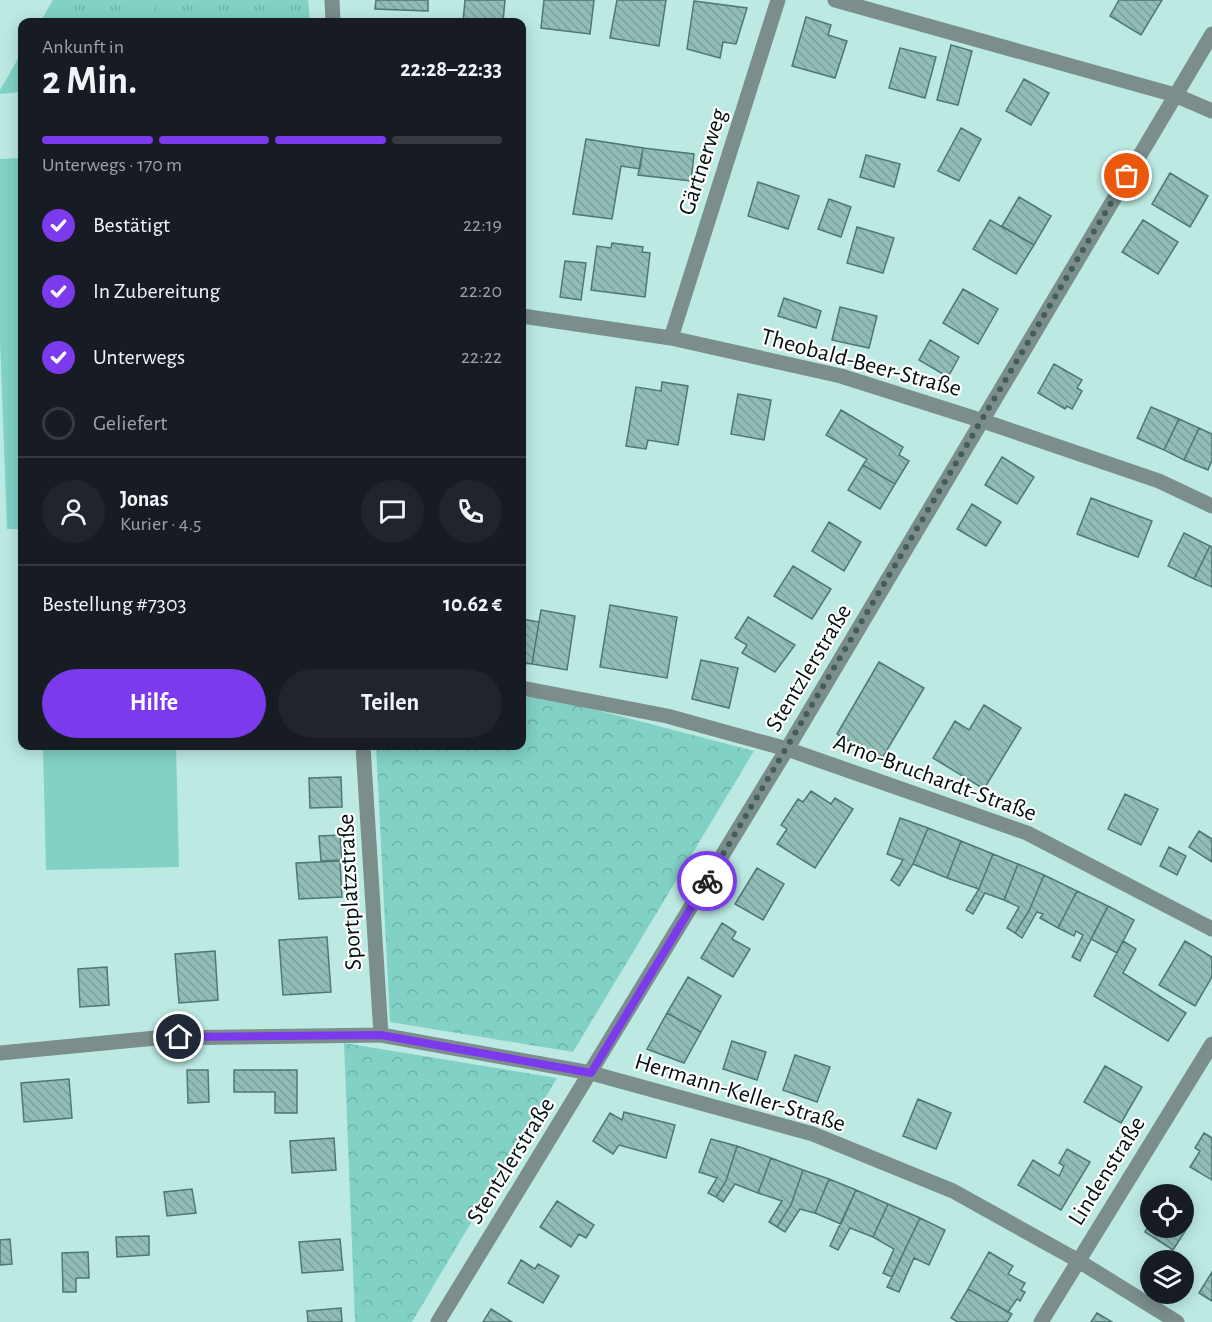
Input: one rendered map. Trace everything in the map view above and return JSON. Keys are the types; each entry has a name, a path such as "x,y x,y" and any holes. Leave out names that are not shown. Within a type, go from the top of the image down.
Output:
{"street":[{"path":"332,0 333,18"},
{"name":"Gärtnerweg","path":"671,338 777,0"},
{"path":"835,0 1175,95 1212,111"},
{"name":"Stentzlerstraße","path":"438,1322 787,749 1212,34"},
{"name":"Theobald-Beer-Straße","path":"526,317 671,338 841,376 1159,481 1212,506"},
{"name":"Arno-Bruchardt-Straße","path":"526,689 667,716 787,749 1027,834 1212,929"},
{"name":"Sportplatzstraße","path":"363,750 381,1035"},
{"name":"Hermann-Keller-Straße","path":"0,1053 156,1038 381,1035 591,1073 813,1134 953,1191 1077,1260 1178,1322"},
{"name":"Lindenstraße","path":"1041,1322 1077,1260 1212,1044"}],"green space":[{"path":"53,0 308,0 310,18 42,18"},
{"path":"126,0 160,0 151,15"},
{"path":"18,59 18,92 0,94 0,90"},
{"path":"18,158 18,529 7,529 0,339 0,159"},
{"path":"526,697 566,702 754,751 573,1052 390,1022 376,750 526,750"},
{"path":"43,750 176,750 179,867 46,870"},
{"path":"344,1043 557,1078 412,1322 355,1322"}],"building":[{"path":"376,0 428,0 428,11 375,9"},
{"path":"465,0 505,0 503,18 463,18"},
{"path":"544,0 594,0 590,34 541,28"},
{"path":"617,0 666,0 659,46 610,38"},
{"path":"1119,0 1162,0 1141,35 1110,16"},
{"path":"694,1 747,8 736,44 723,42 720,58 687,49"},
{"path":"806,17 831,25 828,35 847,41 835,78 792,66"},
{"path":"951,45 972,51 958,105 937,100"},
{"path":"900,48 936,57 925,98 889,88"},
{"path":"1024,79 1049,93 1031,125 1006,111"},
{"path":"961,128 981,139 959,181 938,171"},
{"path":"586,139 643,148 640,169 621,166 612,219 573,214"},
{"path":"643,148 694,154 691,181 638,175"},
{"path":"866,155 900,164 894,187 860,177"},
{"path":"1170,173 1208,196 1190,227 1152,204"},
{"path":"758,182 799,196 788,229 748,216"},
{"path":"1019,197 1051,216 1034,245 1002,226"},
{"path":"829,199 851,207 841,237 818,229"},
{"path":"990,220 1034,245 1016,274 973,249"},
{"path":"1143,220 1178,242 1158,274 1122,252"},
{"path":"857,227 894,238 883,273 847,263"},
{"path":"612,243 643,247 642,252 650,253 645,297 591,290 597,246 611,248"},
{"path":"565,261 586,263 581,300 560,297"},
{"path":"963,289 998,309 978,344 943,323"},
{"path":"784,298 821,311 816,328 778,316"},
{"path":"840,307 877,316 869,348 832,340"},
{"path":"930,340 959,357 948,377 919,360"},
{"path":"1054,364 1082,380 1077,388 1082,391 1072,409 1067,406 1065,409 1038,393"},
{"path":"662,382 688,386 678,445 648,440 646,449 626,446 636,387 661,391"},
{"path":"738,394 771,400 764,440 731,434"},
{"path":"1151,407 1179,419 1164,450 1137,438"},
{"path":"841,410 903,447 899,455 909,461 895,484 863,465 867,459 826,435"},
{"path":"1179,419 1199,428 1184,460 1164,450"},
{"path":"1199,428 1212,434 1212,460 1208,470 1184,460"},
{"path":"1002,457 1034,477 1017,504 985,485"},
{"path":"863,465 895,484 880,509 848,490"},
{"path":"1091,498 1152,521 1138,557 1077,534"},
{"path":"972,504 1001,522 986,546 957,529"},
{"path":"829,522 861,542 844,571 812,551"},
{"path":"1184,533 1210,546 1194,579 1168,566"},
{"path":"1210,546 1212,547 1212,587 1194,579"},
{"path":"793,566 831,589 812,619 774,596"},
{"path":"610,605 677,617 667,678 600,667"},
{"path":"541,610 575,616 567,670 532,664"},
{"path":"748,617 795,645 775,672 742,653 747,645 735,638"},
{"path":"526,620 539,622 532,664 526,663"},
{"path":"701,660 738,668 729,708 692,699"},
{"path":"879,662 924,688 881,760 837,734"},
{"path":"984,705 1021,728 984,789 933,758 955,721 969,730"},
{"path":"341,777 342,807 310,808 309,778"},
{"path":"811,791 831,804 835,798 853,809 815,868 777,844 787,829 781,825 798,799 803,802"},
{"path":"1125,794 1158,809 1141,845 1108,829"},
{"path":"900,818 928,828 913,864 899,886 891,880 903,860 887,854"},
{"path":"928,828 961,841 947,878 913,864"},
{"path":"1199,831 1212,839 1212,862 1189,847"},
{"path":"340,835 342,860 321,861 319,836"},
{"path":"961,841 993,854 979,889 947,878"},
{"path":"1169,847 1186,856 1177,875 1160,866"},
{"path":"993,854 1018,864 1004,900 985,893 973,914 966,910 979,889"},
{"path":"340,861 342,897 299,899 296,863"},
{"path":"1018,864 1044,875 1029,911 1015,933 1007,928 1019,907 1004,900"},
{"path":"757,868 784,884 763,920 735,904"},
{"path":"1044,875 1077,891 1058,928 1040,918 1043,914 1037,912 1022,938 1015,933 1029,911"},
{"path":"1077,891 1108,906 1080,961 1072,957 1083,935 1076,931 1074,936 1058,928"},
{"path":"1108,906 1134,920 1117,953 1091,939"},
{"path":"722,923 736,932 732,939 750,949 733,977 701,958"},
{"path":"327,937 331,992 283,995 279,940"},
{"path":"1123,941 1136,949 1123,973 1186,1013 1168,1041 1094,996"},
{"path":"1185,941 1212,957 1212,977 1195,1006 1159,985"},
{"path":"215,951 218,1000 179,1003 175,954"},
{"path":"107,967 109,1005 80,1007 78,969"},
{"path":"688,977 721,996 701,1032 667,1013"},
{"path":"667,1013 701,1032 684,1063 647,1049"},
{"path":"732,1041 766,1052 757,1080 723,1069"},
{"path":"795,1055 830,1067 817,1102 783,1090"},
{"path":"1105,1066 1142,1087 1121,1123 1084,1102"},
{"path":"187,1070 208,1070 209,1102 188,1103"},
{"path":"234,1070 297,1070 297,1113 275,1113 275,1092 234,1092"},
{"path":"69,1079 72,1118 24,1122 21,1083"},
{"path":"918,1099 951,1113 936,1149 903,1136"},
{"path":"624,1112 675,1125 666,1158 619,1145 613,1154 593,1141 610,1113 622,1120"},
{"path":"1204,1133 1212,1138 1212,1180 1190,1167 1200,1151 1195,1148"},
{"path":"334,1138 336,1170 292,1173 290,1141"},
{"path":"711,1139 737,1146 726,1181 716,1197 708,1193 717,1178 699,1172"},
{"path":"737,1146 771,1158 758,1193 735,1184 723,1202 716,1197 726,1181"},
{"path":"1067,1149 1090,1162 1061,1210 1018,1185 1033,1160 1059,1176 1064,1166 1059,1163"},
{"path":"771,1158 803,1170 791,1205 777,1227 769,1222 782,1201 758,1193"},
{"path":"803,1170 829,1179 815,1213 800,1209 785,1232 777,1227 791,1205"},
{"path":"829,1179 856,1190 841,1224 815,1213"},
{"path":"192,1189 196,1213 167,1216 164,1192"},
{"path":"856,1190 888,1204 873,1237 850,1228 838,1250 830,1246"},
{"path":"557,1201 594,1225 586,1238 579,1234 571,1247 540,1227"},
{"path":"888,1204 920,1218 892,1277 883,1273 894,1249 873,1237"},
{"path":"920,1218 945,1230 929,1265 914,1258 899,1292 887,1287"},
{"path":"149,1236 149,1255 117,1257 116,1237"},
{"path":"1154,1238 1181,1238 1173,1250"},
{"path":"10,1239 12,1264 0,1265 0,1240"},
{"path":"340,1239 343,1270 302,1273 299,1242"},
{"path":"88,1252 89,1278 76,1278 76,1292 63,1292 62,1253"},
{"path":"989,1252 1013,1266 1008,1274 1025,1283 1021,1290 1025,1292 1020,1301 1017,1299 1008,1312 968,1289"},
{"path":"521,1260 535,1269 538,1264 559,1276 543,1303 508,1283"},
{"path":"1212,1272 1212,1301 1199,1293"},
{"path":"968,1289 1012,1314 1007,1322 958,1322 951,1318"},
{"path":"341,1308 342,1322 308,1322 307,1311"},
{"path":"491,1309 512,1322 483,1322"},
{"path":"1097,1313 1112,1322 1091,1322"}],"way so far":[{"path":"707,881 1127,176"}],"route":[{"path":"179,1037 381,1035 591,1073 707,881"}]}
